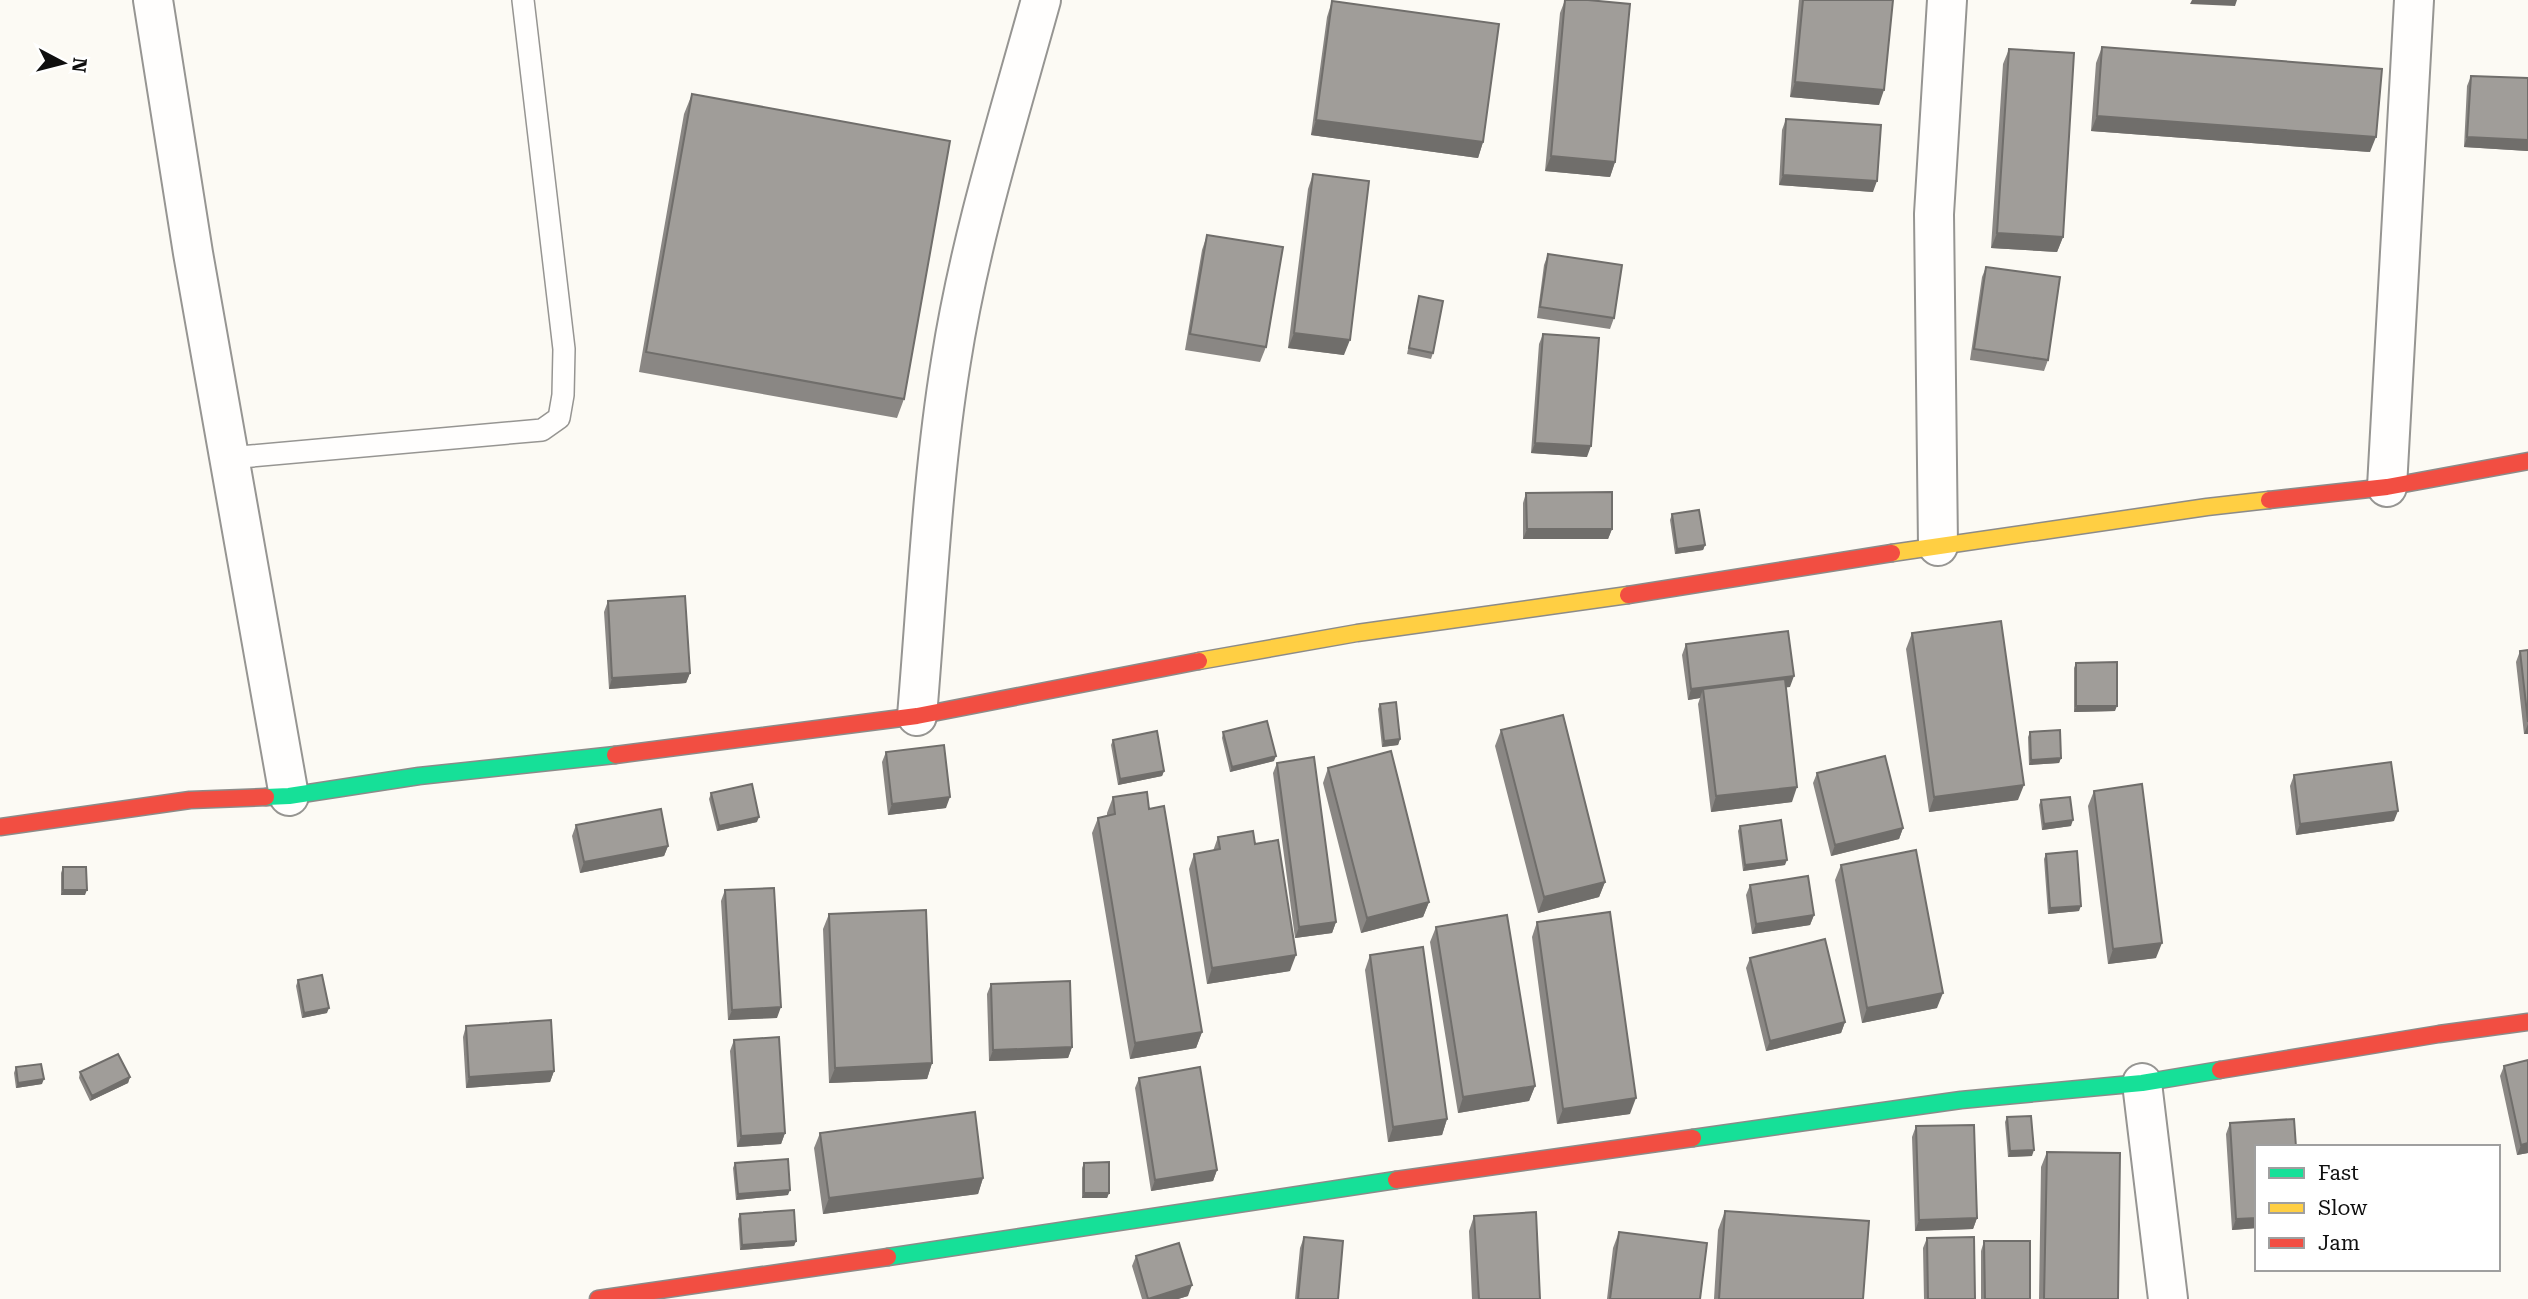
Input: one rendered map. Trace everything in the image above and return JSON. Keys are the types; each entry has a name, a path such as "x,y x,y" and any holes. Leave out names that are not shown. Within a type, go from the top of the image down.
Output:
{"street":[{"path":"153,0 193,253 289,796"},
{"path":"917,716 940,440 951,360 982,212 1041,0"},
{"path":"1938,546 1934,214 1947,0"},
{"path":"2387,487 2414,0"},
{"path":"0,827 190,800 289,796 419,776 596,757 917,716 1116,676 1357,633 1670,589 1938,546 2207,508 2387,487 2528,461"},
{"path":"598,1299 697,1293 1335,1189 1961,1100 2142,1083 2528,1022"},
{"path":"2142,1083 2168,1299"}],"lane":[{"path":"229,458 542,430 559,418 563,395 564,349 523,0"}],"building":[{"path":"1565,0 1630,4 1615,162 1551,156"},
{"path":"1803,0 1893,0 1884,90 1795,82"},
{"path":"1332,1 1499,24 1483,142 1316,120"},
{"path":"2102,47 2382,69 2376,137 2097,116"},
{"path":"2009,49 2074,53 2063,237 1997,233"},
{"path":"2471,76 2528,78 2528,140 2467,137"},
{"path":"692,94 950,141 904,399 646,352"},
{"path":"1786,119 1881,125 1877,181 1783,175"},
{"path":"1313,174 1369,181 1350,340 1294,333"},
{"path":"1207,235 1283,247 1266,347 1190,334"},
{"path":"1548,254 1622,265 1614,318 1540,307"},
{"path":"1986,267 2060,277 2048,360 1974,349"},
{"path":"1419,296 1443,301 1433,353 1409,348"},
{"path":"1543,334 1599,338 1591,446 1535,443"},
{"path":"1612,492 1612,529 1527,529 1526,493"},
{"path":"1699,510 1705,545 1677,549 1672,514"},
{"path":"685,596 690,673 612,678 608,601"},
{"path":"2001,621 2024,785 1934,797 1912,633"},
{"path":"1788,631 1794,676 1691,689 1686,644"},
{"path":"2528,650 2528,722 2520,651"},
{"path":"2117,662 2117,706 2076,706 2076,663"},
{"path":"1785,679 1797,787 1716,796 1703,689"},
{"path":"1396,702 1400,739 1384,741 1380,704"},
{"path":"1563,715 1605,882 1544,897 1501,730"},
{"path":"1267,721 1276,756 1232,767 1223,732"},
{"path":"2060,730 2061,758 2031,760 2030,732"},
{"path":"1157,731 1164,771 1120,779 1113,740"},
{"path":"944,745 950,797 892,804 886,752"},
{"path":"1391,751 1429,902 1367,918 1328,768"},
{"path":"1885,756 1903,828 1835,845 1817,773"},
{"path":"1314,757 1336,922 1299,927 1277,763"},
{"path":"2391,762 2398,811 2300,824 2294,775"},
{"path":"752,784 759,817 719,826 711,793"},
{"path":"2142,784 2162,943 2113,949 2094,791"},
{"path":"1147,792 1149,809 1164,806 1202,1032 1135,1043 1098,818 1115,814 1113,797"},
{"path":"2070,797 2073,820 2044,824 2041,800"},
{"path":"661,809 668,846 584,862 576,825"},
{"path":"1781,820 1787,860 1745,865 1740,826"},
{"path":"1253,831 1255,844 1278,840 1296,955 1212,968 1194,854 1220,849 1218,837"},
{"path":"1916,850 1943,993 1867,1008 1841,865"},
{"path":"2077,851 2081,906 2050,908 2046,854"},
{"path":"63,867 86,867 87,890 63,890"},
{"path":"1808,876 1814,915 1756,924 1750,885"},
{"path":"774,888 781,1007 732,1010 725,890"},
{"path":"926,910 932,1063 835,1068 829,914"},
{"path":"1610,912 1636,1098 1563,1109 1537,922"},
{"path":"1507,915 1535,1086 1463,1097 1436,927"},
{"path":"1825,939 1845,1022 1770,1041 1750,958"},
{"path":"1423,947 1447,1119 1393,1127 1370,955"},
{"path":"322,975 329,1008 304,1013 298,980"},
{"path":"1070,981 1072,1047 993,1050 991,984"},
{"path":"551,1020 554,1071 469,1077 466,1026"},
{"path":"779,1037 785,1133 741,1136 734,1040"},
{"path":"118,1054 130,1077 92,1096 80,1072"},
{"path":"2528,1060 2528,1143 2521,1145 2504,1066"},
{"path":"41,1064 44,1079 18,1083 16,1067"},
{"path":"1200,1067 1217,1170 1155,1180 1139,1078"},
{"path":"975,1112 983,1178 829,1198 820,1133"},
{"path":"2031,1116 2034,1150 2010,1151 2007,1117"},
{"path":"2294,1119 2296,1145 2255,1145 2255,1218 2236,1219 2230,1123"},
{"path":"1974,1125 1977,1218 1919,1220 1916,1126"},
{"path":"2047,1152 2120,1153 2118,1299 2044,1299"},
{"path":"788,1159 790,1190 738,1194 735,1163"},
{"path":"1109,1162 1109,1193 1084,1193 1084,1163"},
{"path":"794,1210 796,1241 742,1245 740,1214"},
{"path":"1725,1211 1869,1221 1863,1299 1719,1299"},
{"path":"1536,1212 1540,1299 1479,1299 1474,1216"},
{"path":"1619,1232 1707,1243 1700,1299 1610,1299"},
{"path":"1304,1237 1343,1241 1338,1299 1298,1299"},
{"path":"1974,1237 1975,1299 1928,1299 1927,1238"},
{"path":"1984,1241 2030,1241 2030,1299 1985,1299"},
{"path":"1179,1243 1192,1285 1148,1299 1136,1256"}],"traffic: fast":[{"path":"266,797 289,796 419,776 615,755"},
{"path":"1693,1138 1961,1100 2142,1083 2220,1070"},
{"path":"888,1257 1396,1180"}],"traffic: slow":[{"path":"1892,553 2269,500"},
{"path":"1199,661 1357,633 1628,595"}],"traffic: jam":[{"path":"2269,500 2387,487 2528,461"},
{"path":"1628,595 1892,553"},
{"path":"615,755 917,716 1199,661"},
{"path":"0,827 190,800 266,797"},
{"path":"2220,1070 2528,1022"},
{"path":"1396,1180 1693,1138"},
{"path":"598,1299 888,1257"}]}
